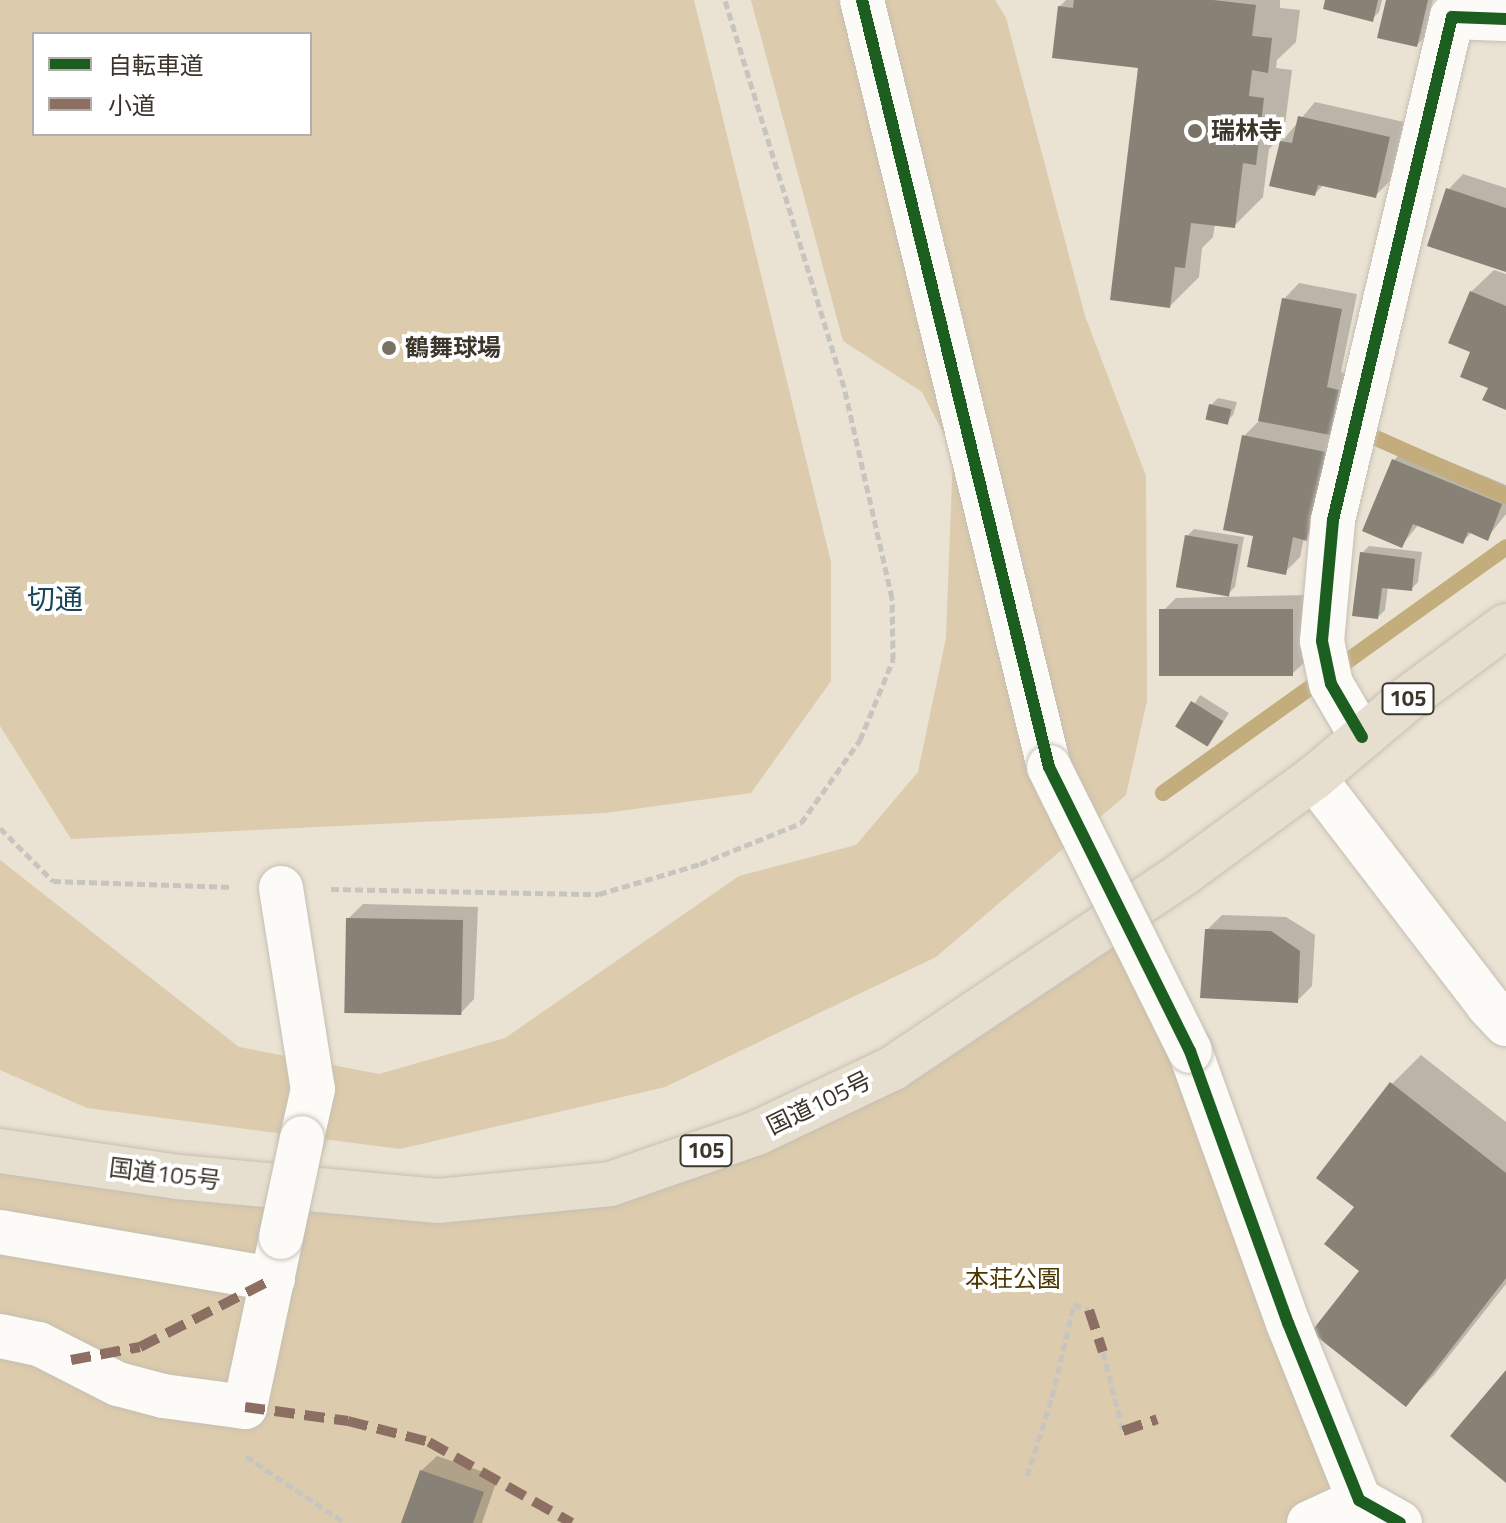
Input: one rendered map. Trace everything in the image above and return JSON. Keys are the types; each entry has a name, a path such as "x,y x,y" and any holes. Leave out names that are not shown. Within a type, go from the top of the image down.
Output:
{"highway":[{"name":"国道105号","path":"0,1151 179,1177 438,1201 610,1184 757,1133 893,1068 1184,873 1314,778 1506,626"}],"street":[{"path":"862,0 1049,767 1190,1051 1288,1323 1359,1500 1400,1523"},
{"path":"1362,737 1331,684 1322,641 1333,520 1452,17 1506,19"},
{"path":"1314,778 1488,1005 1506,1024"},
{"path":"0,1336 39,1344 118,1384 163,1396 245,1407 313,1089 281,888"},
{"path":"0,1232 273,1279"},
{"path":"1309,1523 1359,1500"}],"path":[{"path":"0,828 53,881 599,894 700,864 801,823 860,740 893,660 892,598 844,387 725,0"},
{"path":"1027,1476 1052,1397 1074,1304 1089,1310"},
{"path":"1103,1352 1123,1431"},
{"path":"224,1404 226,1430 241,1452 345,1523"}],"green space":[{"name":"鶴舞球場","path":"0,0 694,0 831,562 831,681 751,793 605,813 71,839 0,726"},
{"path":"751,0 995,0 1006,18 1085,316 1146,476 1147,701 1126,795 936,957 665,1087 400,1149 87,1108 0,1070 0,860 239,1047 379,1074 505,1038 739,876 856,845 918,772 946,638 953,452 922,392 843,341"},
{"name":"本荘公園","path":"1120,914 1374,1523 0,1523 0,1151 438,1201 757,1133"}],"building":[{"name":"瑞林寺","path":"1074,0 1213,0 1256,5 1252,36 1272,38 1268,73 1252,70 1249,96 1264,98 1256,165 1243,163 1235,228 1191,223 1185,268 1175,267 1170,308 1110,300 1138,68 1052,58 1058,6 1073,8"},
{"path":"1325,0 1378,0 1373,22 1323,9"},
{"path":"1386,0 1428,0 1417,47 1377,38"},
{"path":"1298,116 1390,137 1376,198 1318,185 1315,196 1269,186 1280,141 1292,143"},
{"path":"1446,188 1506,208 1506,272 1427,246"},
{"path":"1470,291 1506,306 1506,410 1482,400 1488,388 1460,377 1470,352 1448,343"},
{"path":"1282,298 1342,309 1327,387 1339,390 1330,435 1258,421"},
{"path":"1209,404 1231,409 1228,425 1205,420"},
{"path":"1242,435 1326,452 1307,541 1293,537 1286,575 1247,567 1253,536 1223,530"},
{"path":"1392,459 1502,504 1488,541 1468,532 1463,544 1413,524 1402,548 1362,531"},
{"path":"1185,535 1238,544 1229,597 1176,587"},
{"path":"1360,552 1415,559 1412,591 1382,588 1378,619 1352,616"},
{"path":"1159,609 1293,609 1293,676 1159,676"},
{"path":"1191,701 1223,721 1207,747 1175,726"},
{"path":"346,918 463,920 461,1015 344,1013"},
{"path":"1205,929 1271,931 1300,951 1298,1003 1200,998"},
{"path":"1390,1082 1506,1173 1506,1278 1406,1407 1311,1332 1359,1271 1324,1244 1354,1207 1316,1178"},
{"path":"1506,1370 1506,1483 1450,1436"},
{"path":"420,1470 484,1492 473,1523 401,1523"}],"waterway":[{"path":"1376,438 1506,496"},
{"path":"1163,793 1506,547"}],"marked path":[{"path":"71,1360 140,1347 273,1279"},
{"path":"1089,1310 1103,1352"},
{"path":"245,1407 348,1421 429,1442 572,1523"},
{"path":"1123,1431 1157,1419"}],"cycle path":[{"path":"862,0 1049,767 1190,1051 1288,1323 1359,1500 1400,1523"},
{"path":"1362,737 1331,684 1322,641 1333,520 1452,17 1506,19"}],"place":[{"name":"瑞林寺","path":"1195,131"},
{"name":"鶴舞球場","path":"389,348"}],"district":[{"name":"切通","path":"55,599"}]}
